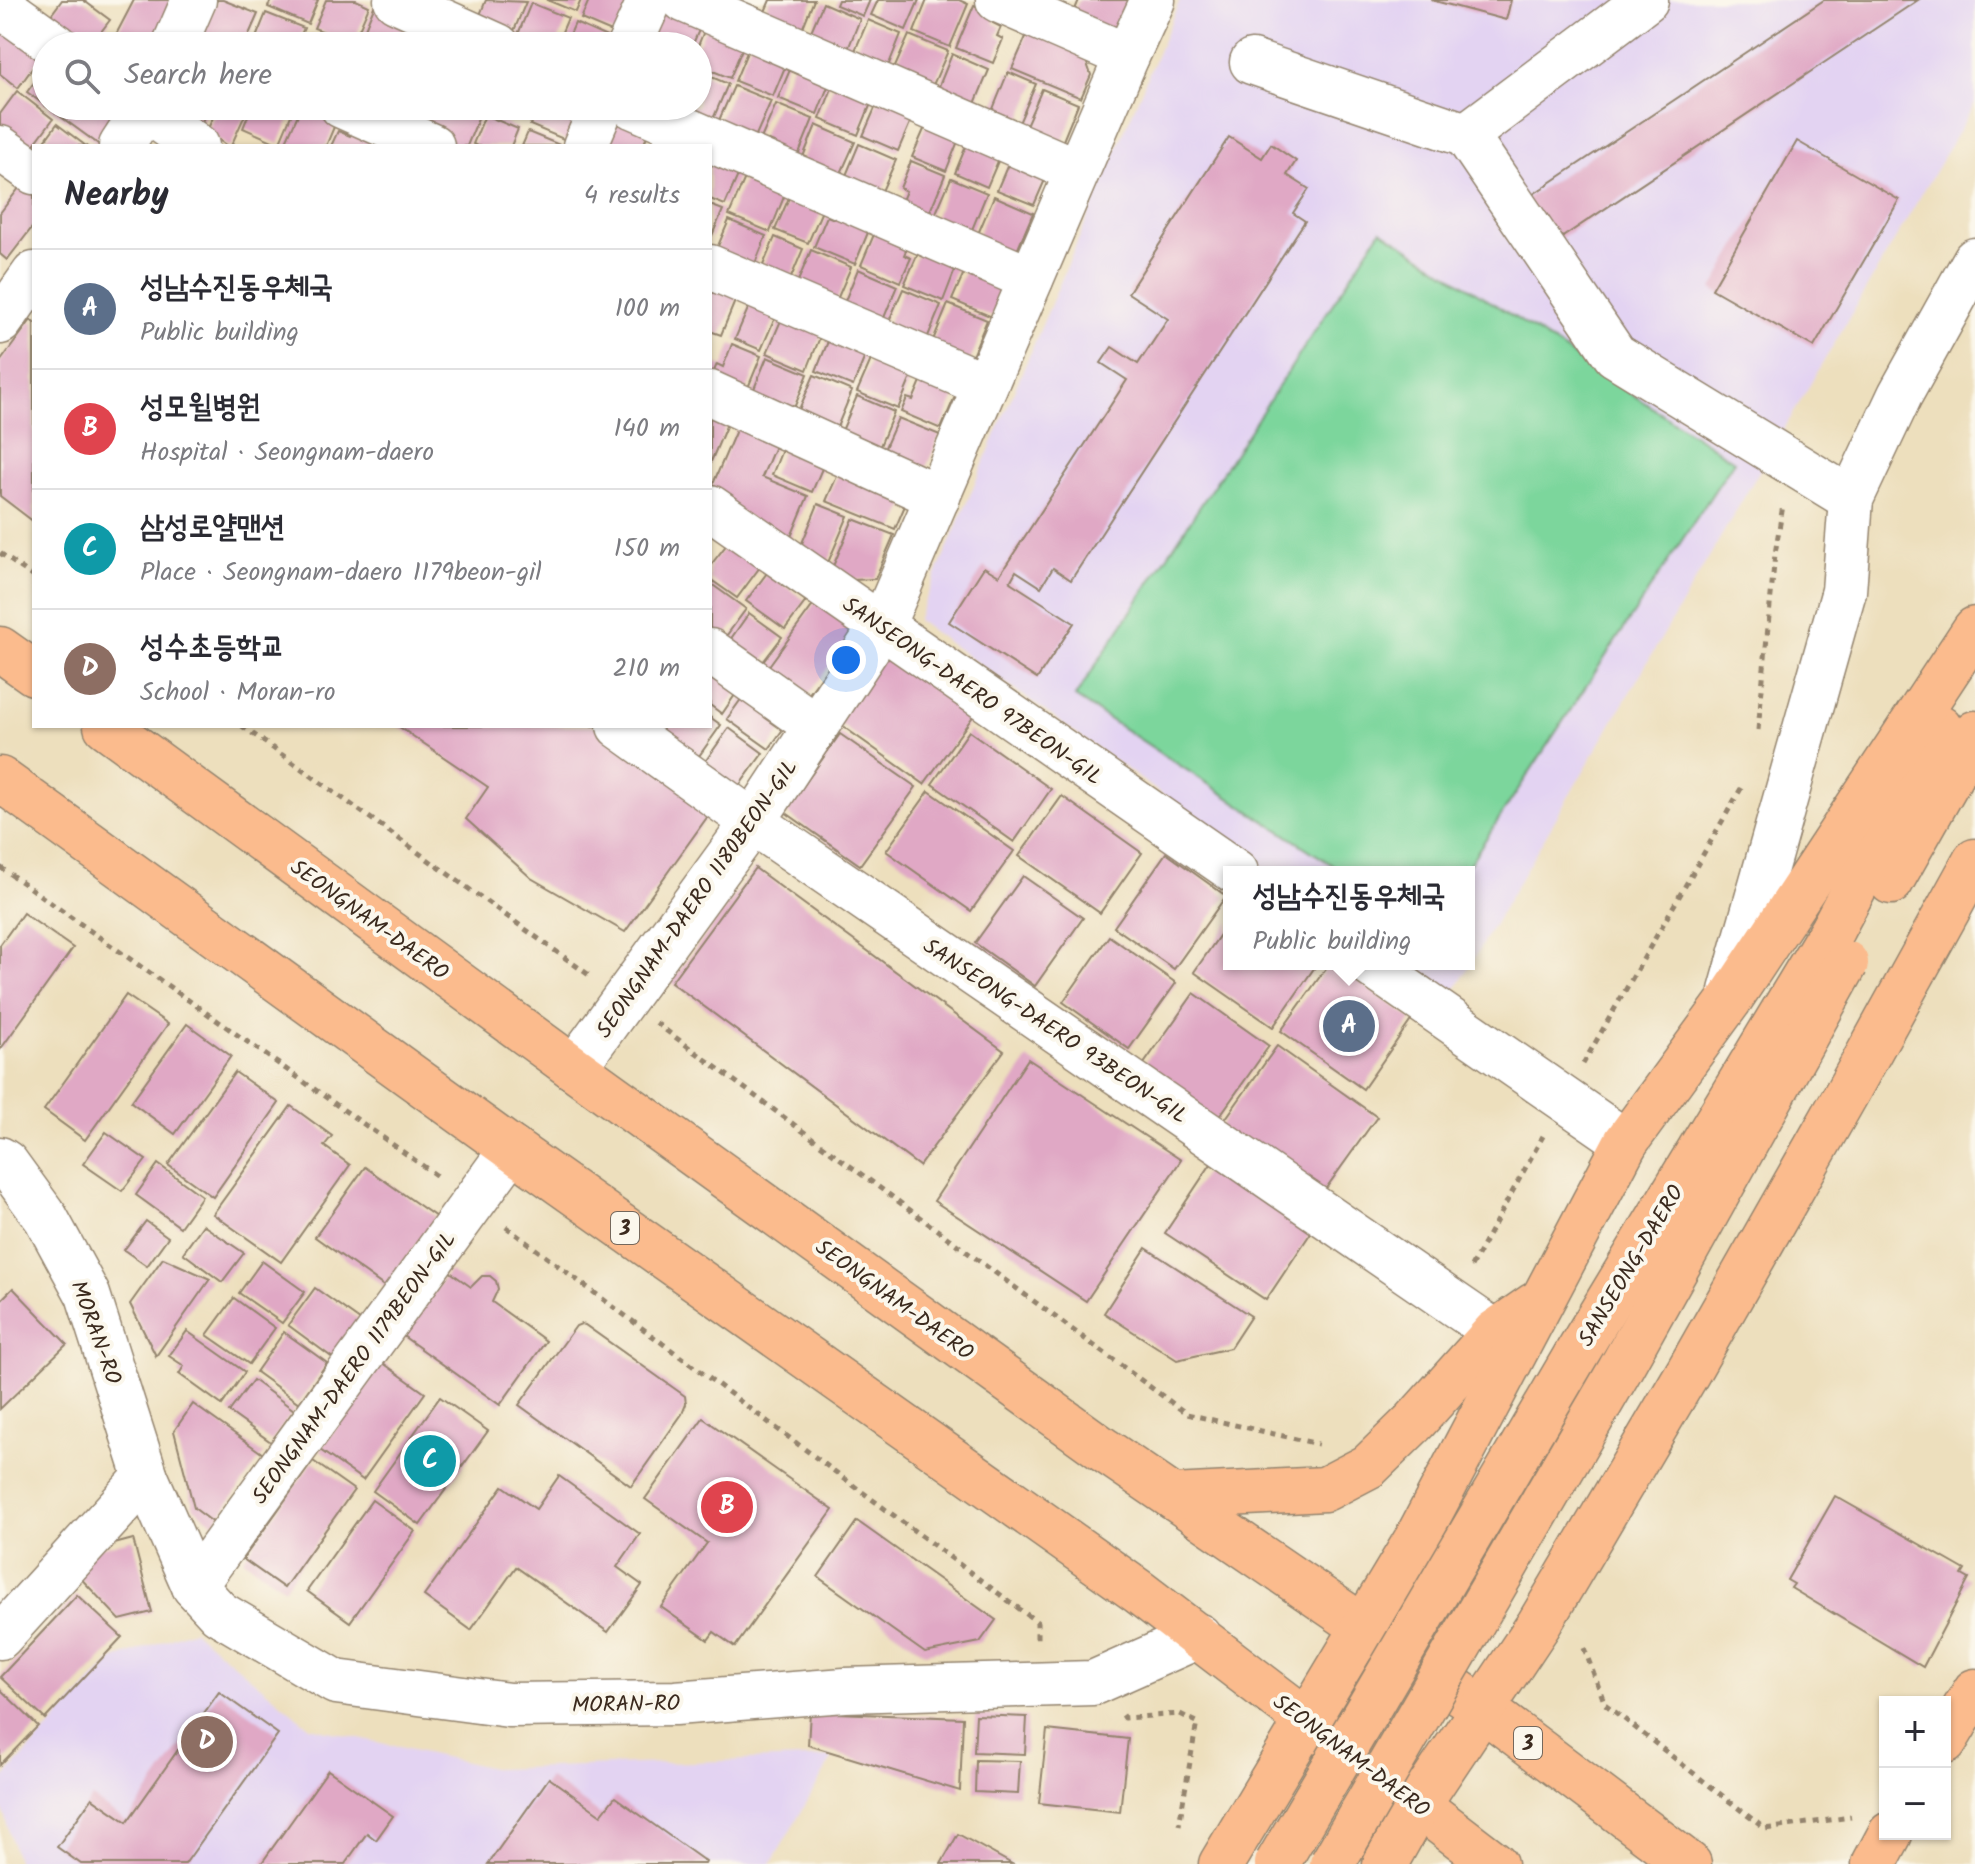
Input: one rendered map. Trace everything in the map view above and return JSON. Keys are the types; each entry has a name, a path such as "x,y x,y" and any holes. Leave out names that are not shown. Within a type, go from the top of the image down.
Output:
{"main road":[{"path":"1221,1864 1417,1538 1626,1142 1729,1001 1975,629"},
{"path":"0,649 32,672"},
{"name":"SANSEONG-DAERO","path":"1332,1864 1618,1373 1843,939 1975,662"},
{"name":"SEONGNAM-DAERO","path":"109,728 1079,1432 1482,1708 1689,1864"},
{"name":"SANSEONG-DAERO","path":"1277,1864 1568,1367 1975,733"},
{"name":"SEONGNAM-DAERO","path":"0,779 512,1149 1199,1636 1495,1864"},
{"path":"1385,1864 1418,1805 1539,1624 1696,1359 1975,861"},
{"path":"1173,1497 1325,1489 1369,1466 1415,1421 1495,1332 1546,1296"},
{"path":"1951,1731 1975,1691"},
{"path":"1872,1826 1874,1864"}],"street":[{"path":"396,0 467,32"},
{"path":"635,32 650,0"},
{"path":"684,0 1077,171"},
{"path":"998,0 1127,56"},
{"name":"SEONGNAM-DAERO 1180BEON-GIL","path":"574,1068 753,822 882,626 1153,0"},
{"path":"1466,135 1646,0"},
{"path":"0,5 38,32"},
{"path":"1252,62 1466,135 1615,355 1851,499"},
{"path":"122,144 136,120"},
{"path":"162,120 194,144"},
{"path":"374,120 428,144"},
{"path":"586,144 596,120"},
{"path":"664,120 1031,279"},
{"path":"0,148 32,171"},
{"path":"1729,1001 1844,591 1851,499 1900,395 1975,260"},
{"path":"712,268 985,385"},
{"path":"712,394 938,497"},
{"name":"SANSEONG-DAERO 97BEON-GIL","path":"712,508 1227,866"},
{"path":"712,652 816,726"},
{"name":"SANSEONG-DAERO 93BEON-GIL","path":"622,728 753,822 1495,1332"},
{"path":"1378,970 1626,1142"},
{"name":"SEONGNAM-DAERO 1179BEON-GIL","path":"194,1586 512,1149"},
{"name":"MORAN-RO","path":"0,1159 46,1218 88,1295 146,1477 194,1586 219,1613 336,1682 509,1705 675,1703 845,1690 1093,1683 1199,1636"},
{"path":"0,1637 146,1477"}],"path":[{"path":"1758,734 1775,554 1791,463"},
{"path":"0,553 32,576"},
{"path":"245,728 624,1000 1187,1414 1319,1445"},
{"path":"1452,1302 1563,1099 1747,777"},
{"path":"894,1517 1037,1622 1037,1645"},
{"path":"1584,1648 1605,1704 1765,1829 1872,1826"},
{"path":"1093,1683 1124,1718 1180,1714 1197,1722 1179,1825"}],"shaded area":[{"path":"1180,0 1975,0 1975,103 1475,956 1475,866 1263,866 917,620"},
{"path":"1409,970 1467,970 1450,999"},
{"path":"193,1630 310,1727 496,1769 833,1757 771,1864 18,1864 0,1799 0,1782 112,1660"}],"green space":[{"path":"1381,230 1734,461 1468,866 1334,866 1075,697"}],"building":[{"path":"62,0 83,0 110,20 101,32 65,32 48,19"},
{"path":"134,0 180,0 166,32 117,32"},
{"path":"217,0 258,14 250,32 203,32"},
{"path":"271,0 318,0 308,24 268,7"},
{"path":"326,0 356,0 369,6 358,32 324,32 314,28"},
{"path":"486,0 526,2 513,32 492,32 478,20"},
{"path":"547,0 581,0 576,12"},
{"path":"589,0 628,2 622,32 612,32 581,19"},
{"path":"770,0 814,0 799,37 761,21"},
{"path":"838,0 870,0 863,16 836,5"},
{"path":"878,0 919,0 906,30 871,15"},
{"path":"927,0 959,0 968,4 950,47 914,32"},
{"path":"1079,0 1138,0 1128,25 1102,32 1071,19"},
{"path":"1431,0 1511,0 1506,20"},
{"path":"1824,0 1918,0 1555,242 1526,199"},
{"path":"657,2 703,21 698,32 644,32"},
{"path":"531,3 568,18 562,32 519,32"},
{"path":"823,3 860,19 844,59 806,43"},
{"path":"375,4 408,18 402,32 364,32"},
{"path":"974,5 997,15 993,23 1001,27 997,36 1003,39 993,63 956,48"},
{"path":"266,13 304,28 302,32 258,32"},
{"path":"868,20 901,34 885,74 851,60"},
{"path":"708,21 747,37 730,78 712,71 712,32 704,32"},
{"path":"418,23 430,32 414,32"},
{"path":"575,23 595,32 571,32"},
{"path":"7,25 32,43 32,69 18,88 0,74 0,34"},
{"path":"1028,32 1084,55 1091,75 1081,98 1012,69"},
{"path":"909,35 948,51 930,92 891,76"},
{"path":"752,40 790,55 773,96 735,81"},
{"path":"952,54 989,70 972,111 935,96"},
{"path":"795,58 833,74 817,114 778,98"},
{"path":"1008,72 1036,84 1016,130 989,119"},
{"path":"838,73 877,89 858,135 820,119"},
{"path":"712,77 728,84 708,131 693,120 712,120"},
{"path":"734,86 771,101 750,149 713,134"},
{"path":"1042,89 1078,104 1060,148 1023,132"},
{"path":"17,91 32,103 32,120 52,120 27,154 0,134 0,114"},
{"path":"881,94 916,109 898,151 863,136"},
{"path":"776,104 813,119 795,163 757,148"},
{"path":"929,118 962,131 946,171 912,157"},
{"path":"65,120 121,120 103,144"},
{"path":"212,120 243,120 232,144 224,144 207,131"},
{"path":"246,120 289,120 279,144 243,128"},
{"path":"295,120 337,120 327,144 285,144"},
{"path":"426,120 478,120 468,144 442,144 425,123"},
{"path":"483,120 497,120 518,129 512,144 473,144"},
{"path":"532,120 582,120 573,143 530,125"},
{"path":"606,120 630,120 650,128 644,144 596,144"},
{"path":"356,123 392,144 332,144 338,131 350,136"},
{"path":"57,124 83,144 42,144"},
{"path":"816,125 855,142 838,180 800,164"},
{"path":"528,132 557,144 523,144"},
{"path":"971,134 1004,147 987,187 955,173"},
{"path":"1229,137 1262,158 1271,144 1296,161 1287,175 1309,189 1293,213 1305,221 1071,580 1053,568 1041,587 1016,571 1010,582 1074,623 1037,679 949,622 984,567 999,576 1127,380 1101,363 1112,347 1138,364 1168,319 1128,293"},
{"path":"1797,141 1899,200 1814,347 1712,289"},
{"path":"859,144 896,160 878,200 842,185"},
{"path":"1014,150 1051,166 1034,205 997,190"},
{"path":"712,151 743,164 725,205 712,200"},
{"path":"911,161 945,175 926,221 898,210 906,191 900,188"},
{"path":"747,173 787,189 770,232 729,215"},
{"path":"29,175 32,177 32,228 7,260 0,254 0,213"},
{"path":"951,178 987,193 969,237 932,222"},
{"path":"794,186 827,199 808,243 775,230"},
{"path":"994,196 1033,213 1014,258 975,241"},
{"path":"841,204 874,218 855,264 814,247 827,216 834,219"},
{"path":"712,206 723,210 712,235"},
{"path":"729,220 766,236 750,276 712,260"},
{"path":"878,225 911,239 904,255 911,258 900,282 861,265"},
{"path":"775,237 803,249 785,292 761,270"},
{"path":"923,242 960,257 943,301 904,285"},
{"path":"811,250 851,267 833,309 793,293"},
{"path":"969,261 1009,277 992,317 952,300"},
{"path":"858,269 897,286 879,330 840,313"},
{"path":"712,277 740,289 721,335 712,332"},
{"path":"903,289 941,305 924,346 885,330"},
{"path":"753,297 779,309 761,350 735,339"},
{"path":"948,304 987,320 970,361 931,345"},
{"path":"785,311 824,327 807,370 767,353"},
{"path":"31,320 32,520 0,496 0,362"},
{"path":"831,334 868,349 853,386 816,371"},
{"path":"732,344 761,356 743,400 712,381 717,364 723,367"},
{"path":"877,346 917,363 898,409 857,392"},
{"path":"767,357 808,374 790,418 749,401"},
{"path":"928,365 962,380 941,429 901,412 907,398 913,400"},
{"path":"814,375 852,391 833,437 794,421"},
{"path":"857,396 894,412 873,463 835,447"},
{"path":"712,404 732,412 712,459"},
{"path":"742,416 781,432 762,477 808,496 788,544 712,492"},
{"path":"898,418 940,435 921,479 879,461"},
{"path":"788,435 829,452 812,492 772,475"},
{"path":"844,460 912,489 895,529 826,501"},
{"path":"818,504 848,516 827,565 798,553"},
{"path":"853,519 894,535 875,579 852,580 831,571"},
{"path":"728,543 760,567 737,598 712,580 712,563"},
{"path":"767,573 806,601 785,629 746,601"},
{"path":"712,584 746,609 721,643 712,636"},
{"path":"822,593 848,612 853,634 802,703 763,674"},
{"path":"749,613 782,637 756,671 725,647"},
{"path":"894,658 974,715 924,784 834,720 875,662"},
{"path":"712,663 743,683 722,714 712,706"},
{"path":"749,688 791,718 769,749 727,719"},
{"path":"712,718 721,725 694,763 655,735 660,728 712,728"},
{"path":"401,728 614,728 718,802 625,932 531,878 466,819 488,787"},
{"path":"729,728 763,753 736,790 702,766"},
{"path":"969,731 1051,789 1014,842 932,784"},
{"path":"840,734 916,787 860,865 785,812"},
{"path":"929,791 1014,851 971,911 886,851"},
{"path":"1062,796 1142,853 1100,913 1019,856"},
{"path":"1166,853 1223,894 1223,900 1174,969 1114,927"},
{"path":"755,868 1004,1051 919,1166 671,982"},
{"path":"1023,876 1083,918 1035,986 975,943"},
{"path":"23,913 73,948 0,1050 0,945"},
{"path":"1223,931 1223,970 1313,970 1273,1027 1194,972"},
{"path":"1109,936 1176,983 1129,1049 1063,1002"},
{"path":"1325,970 1342,970 1412,1019 1363,1089 1281,1031"},
{"path":"1194,993 1269,1046 1216,1121 1141,1068"},
{"path":"126,995 168,1024 85,1140 44,1110"},
{"path":"187,1024 231,1056 175,1134 131,1102"},
{"path":"1277,1046 1377,1117 1319,1198 1219,1128"},
{"path":"1028,1059 1181,1160 1086,1301 934,1201"},
{"path":"235,1072 279,1103 213,1197 168,1165"},
{"path":"291,1106 332,1136 324,1146 350,1165 281,1262 213,1214"},
{"path":"106,1132 146,1160 122,1191 83,1164"},
{"path":"158,1164 202,1196 180,1227 136,1195"},
{"path":"1211,1164 1312,1231 1266,1300 1165,1233"},
{"path":"365,1167 436,1217 385,1287 315,1237"},
{"path":"146,1221 168,1237 147,1266 124,1250"},
{"path":"203,1225 244,1253 222,1282 183,1253"},
{"path":"1146,1248 1251,1316 1230,1348 1177,1360 1104,1313"},
{"path":"163,1258 210,1279 156,1356 130,1304"},
{"path":"262,1261 305,1292 282,1323 239,1293"},
{"path":"449,1271 471,1287 482,1276 490,1276 496,1281 498,1289 492,1302 546,1341 500,1405 403,1336"},
{"path":"13,1288 67,1344 0,1409 0,1301"},
{"path":"315,1288 364,1323 337,1361 288,1325"},
{"path":"234,1298 275,1328 249,1364 207,1335"},
{"path":"581,1324 685,1396 682,1414 631,1486 519,1405 576,1326"},
{"path":"187,1331 245,1372 222,1405 179,1374 184,1366 169,1356"},
{"path":"284,1332 327,1363 299,1403 256,1372"},
{"path":"383,1363 425,1393 363,1480 320,1450"},
{"path":"253,1380 294,1410 271,1442 229,1412"},
{"path":"440,1397 488,1431 420,1525 373,1491"},
{"path":"193,1404 263,1454 214,1523 194,1508 174,1431"},
{"path":"703,1418 833,1510 735,1647 714,1632 708,1640 661,1607 707,1543 645,1499"},
{"path":"313,1461 354,1490 284,1588 243,1559"},
{"path":"559,1476 640,1534 617,1567 642,1585 608,1632 516,1567 471,1630 424,1596 503,1486 536,1509"},
{"path":"1835,1496 1965,1570 1962,1575 1969,1579 1923,1667 1791,1588 1794,1584 1787,1580"},
{"path":"372,1500 415,1531 350,1622 307,1591"},
{"path":"857,1521 996,1620 980,1642 925,1653 818,1577"},
{"path":"133,1539 152,1612 120,1620 72,1569 92,1550"},
{"path":"77,1595 122,1637 45,1719 0,1677"},
{"path":"0,1689 38,1726 0,1765"},
{"path":"219,1692 278,1734 185,1864 81,1864 57,1847 92,1798 127,1822"},
{"path":"810,1712 963,1718 960,1791 808,1745"},
{"path":"976,1715 1027,1717 1025,1754 974,1752"},
{"path":"1047,1730 1128,1739 1120,1812 1039,1803"},
{"path":"976,1760 1020,1761 1018,1794 975,1792"},
{"path":"328,1770 393,1816 376,1840 367,1833 345,1864 261,1864"},
{"path":"549,1778 601,1815 615,1797 705,1864 488,1864"},
{"path":"958,1834 1012,1864 941,1864"}],"place":[{"name":"성남수진동우체국","path":"1349,1026"},
{"name":"삼성로얄맨션","path":"430,1461"},
{"name":"성모윌병원","path":"727,1507"},
{"name":"성수초등학교","path":"207,1742"}]}
